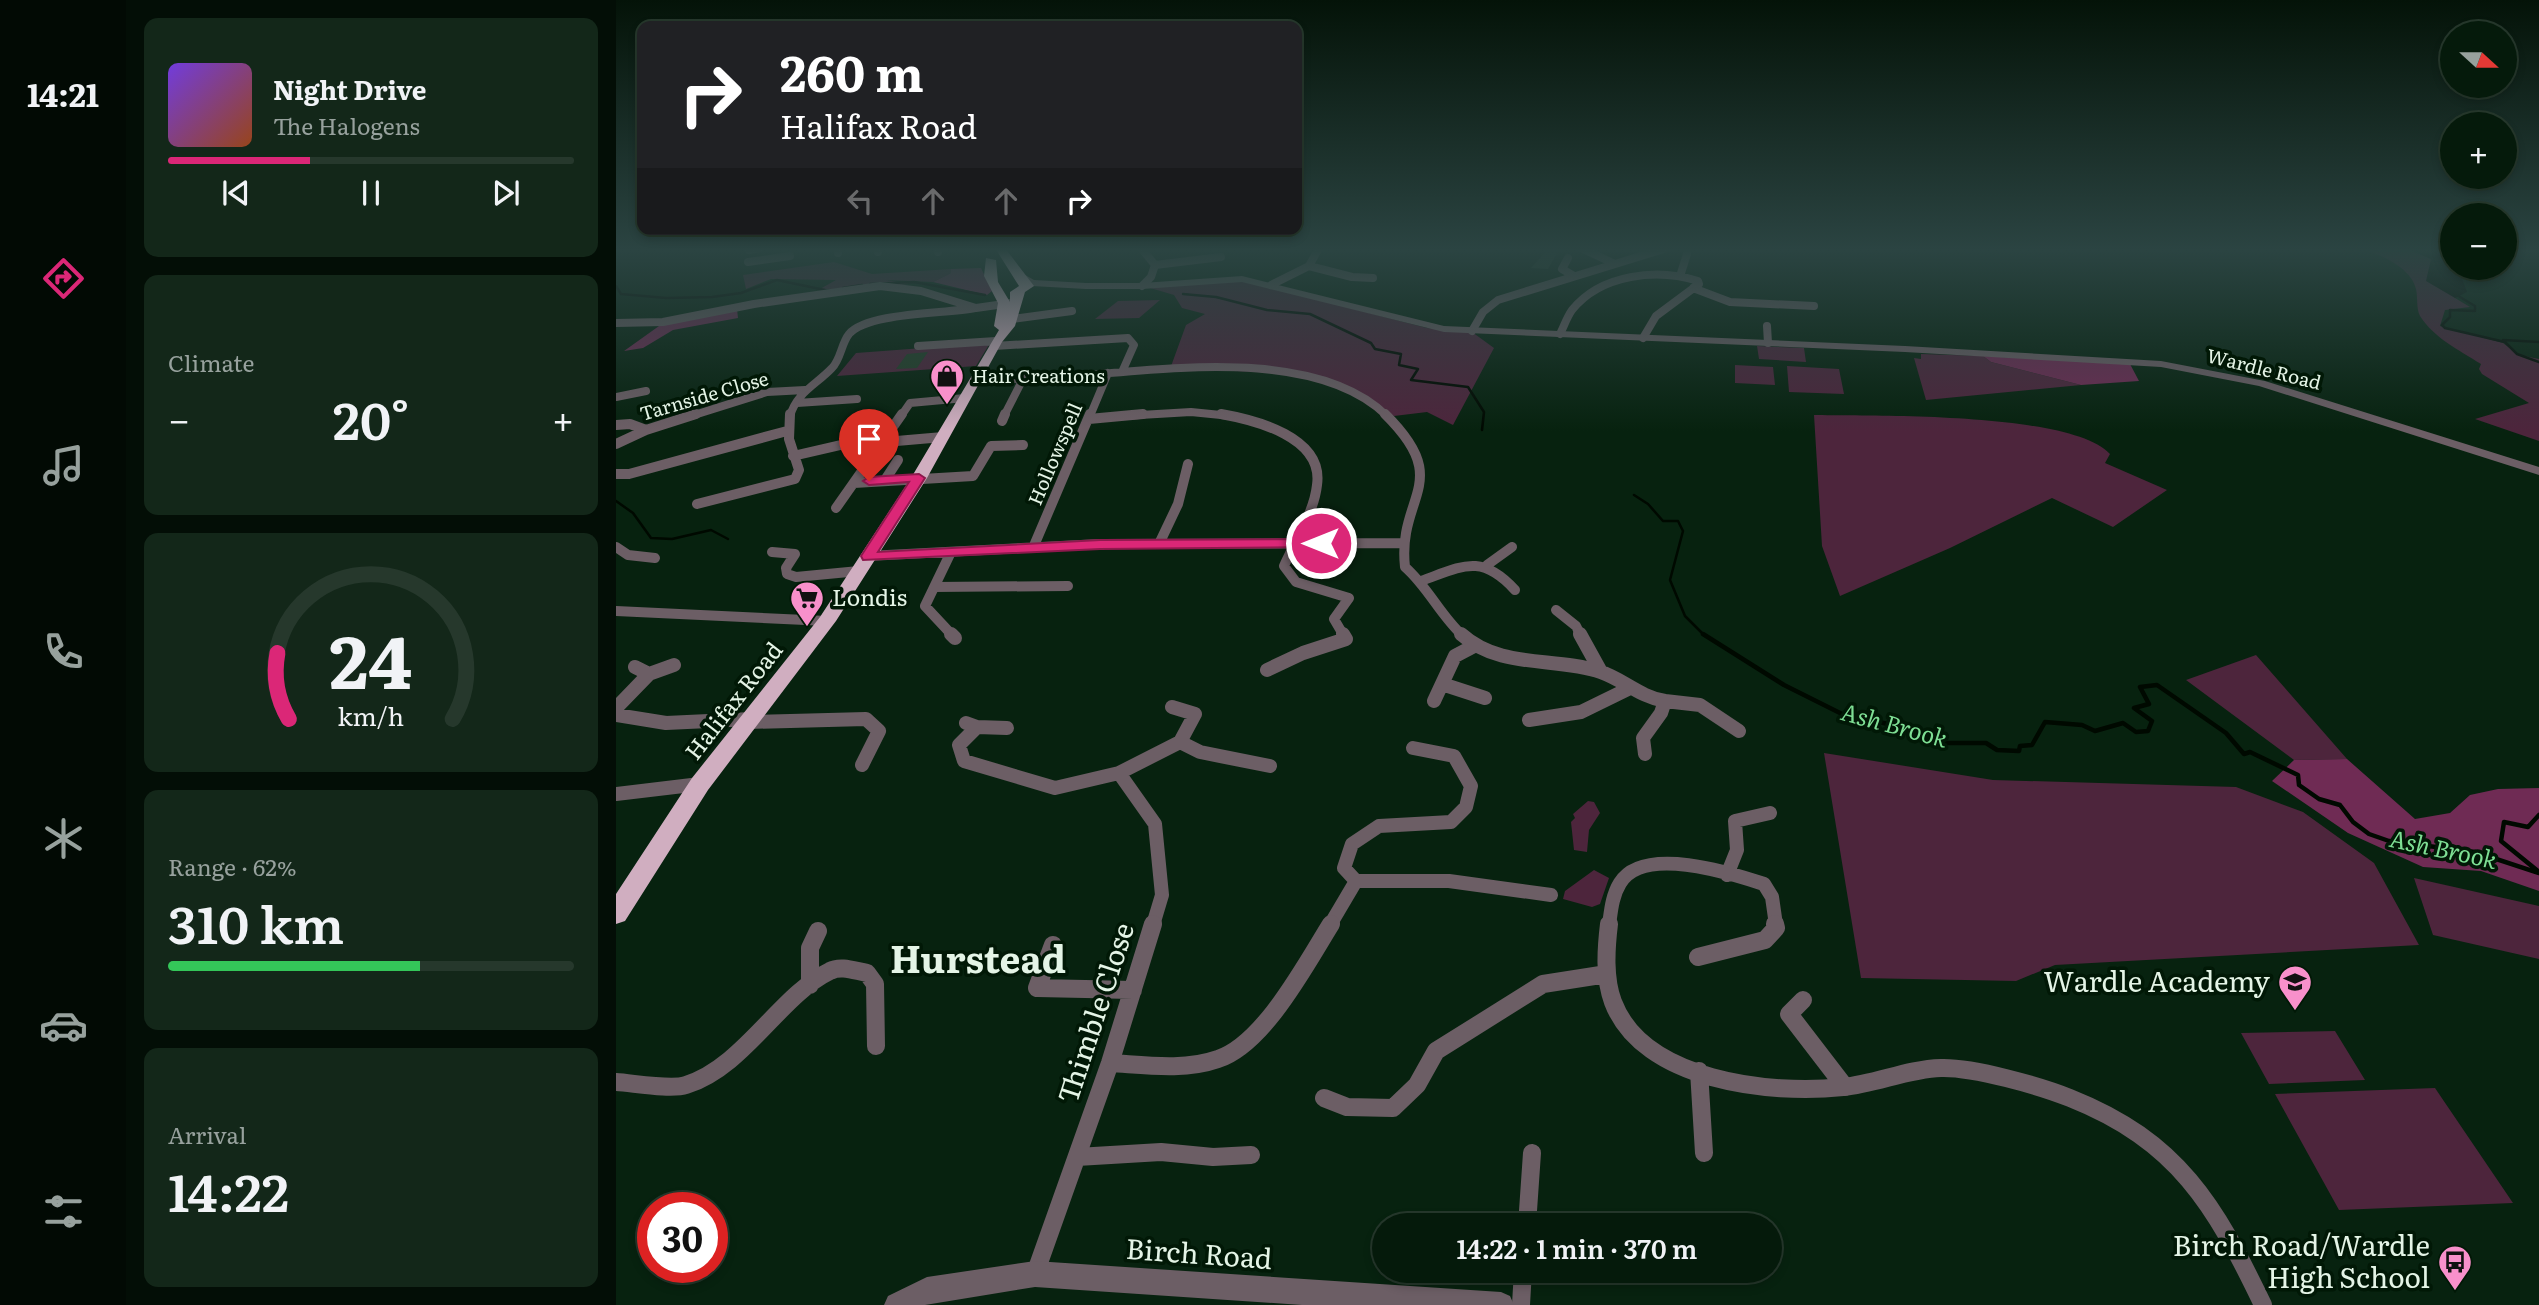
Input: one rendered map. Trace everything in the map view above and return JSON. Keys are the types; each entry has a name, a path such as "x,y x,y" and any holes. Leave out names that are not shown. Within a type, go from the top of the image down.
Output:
{"highway":[{"name":"Halifax Road","path":"616,914 700,784 827,621 943,437 996,342 1009,309"},
{"name":"Halifax Road","path":"996,342 1012,319 1014,309"}],"street":[{"path":"616,323 663,322 731,309"},
{"path":"697,504 795,479 799,470 786,438 797,402 805,390 832,368 840,357 845,338 854,329 872,323 950,315 973,309"},
{"name":"Wardle Road","path":"1361,309 1430,327 1472,331 2173,365 2273,387 2539,471"},
{"path":"1472,331 1487,309"},
{"path":"1560,334 1574,309"},
{"path":"1643,338 1656,316 1665,309"},
{"path":"1012,319 1072,311"},
{"path":"1767,326 1768,344"},
{"path":"918,346 1128,338 1134,345 1122,372"},
{"path":"975,381 1206,369 1292,374 1336,385 1375,403 1389,413 1411,443 1422,475 1404,543 1405,567 1421,581 1444,619 1474,646 1510,659 1601,672 1647,698 1700,705 1739,730"},
{"name":"Hollowspell","path":"1033,548 1108,373"},
{"path":"1002,421 1024,377"},
{"name":"Tarnside Close","path":"616,444 646,430 767,392 805,390"},
{"path":"616,397 646,391"},
{"path":"836,508 910,403 965,398"},
{"path":"797,402 857,399"},
{"path":"1089,419 1173,413 1252,418 1300,444 1316,465 1318,484 1284,566 1296,582 1349,598 1335,619 1346,639 1303,653 1267,670"},
{"path":"616,425 630,424 646,430"},
{"path":"616,474 709,455 753,438 787,431"},
{"path":"885,442 943,437"},
{"path":"793,456 845,444"},
{"path":"854,482 973,476 991,446 1023,445"},
{"path":"885,480 898,460"},
{"path":"1160,544 1178,505 1188,464"},
{"path":"772,552 795,554 786,568 787,574 796,577 863,564 951,552 1160,544 1404,543"},
{"path":"616,547 628,555 654,558"},
{"path":"1487,565 1513,547"},
{"path":"951,552 925,606 955,638"},
{"path":"1421,581 1475,563 1499,571 1515,590"},
{"path":"934,587 1068,586"},
{"path":"1556,610 1576,626 1601,672"},
{"path":"616,611 827,621"},
{"path":"1433,701 1455,656 1474,646"},
{"path":"616,708 649,674 674,665"},
{"path":"635,667 649,674"},
{"path":"1442,684 1485,698"},
{"path":"1529,719 1561,719 1596,709 1628,689"},
{"path":"1645,754 1643,738 1661,713 1665,701"},
{"path":"1007,728 971,725 959,746 964,761 1055,788 1119,773 1180,742 1195,714 1172,707"},
{"path":"616,715 666,723 866,719 879,731 862,765"},
{"path":"1180,742 1200,752 1270,766"},
{"path":"1413,748 1454,756 1471,786 1465,808 1460,818 1451,822 1379,826 1352,844 1344,868 1356,881 1449,881 1551,895"},
{"name":"Thimble Close","path":"1035,1274 1110,1063 1162,895 1155,824 1119,773"},
{"path":"616,794 700,784"},
{"path":"1727,875 1737,850 1735,821 1770,813"},
{"path":"1698,957 1765,940 1776,928 1772,897 1764,884 1674,865 1652,864 1637,869 1620,882 1613,900 1607,974 1613,1003 1633,1034 1660,1056 1699,1071 1787,1090 1845,1087 1940,1068 2018,1080 2058,1093 2118,1121 2152,1143 2192,1181 2222,1222 2263,1305"},
{"path":"1110,1063 1196,1065 1233,1054 1259,1030 1338,915 1356,881"},
{"path":"810,985 810,948 818,931"},
{"path":"1053,945 1037,988 1133,990"},
{"path":"616,1082 685,1086 705,1077 727,1063 810,985 831,970 843,968 867,973 876,984 876,1046"},
{"path":"1324,1098 1347,1107 1393,1108 1417,1085 1436,1051 1543,984 1607,974"},
{"path":"1803,1000 1789,1014 1845,1087"},
{"path":"1699,1071 1704,1153"},
{"path":"1077,1157 1161,1152 1213,1157 1251,1155"},
{"path":"1528,1213 1532,1153"},
{"name":"Birch Road","path":"897,1305 927,1290 1035,1274 1501,1305"},
{"path":"1521,1305 1522,1283"}],"shaded area":[{"path":"737,309 738,318 673,330 643,348 624,351 659,326"},
{"path":"1108,309 1150,309 1139,318 1095,319"},
{"path":"1185,309 1353,309 1427,328 1472,332 1494,348 1453,425 1427,412 1394,416 1355,391 1292,373 1170,369 1186,325 1205,314"},
{"path":"2418,309 2454,309 2445,310 2440,326 2503,343 2519,355 2539,359 2539,441 2475,419 2529,403 2482,374 2479,369 2481,364 2447,343 2432,331 2420,316"},
{"path":"990,343 976,366 837,376 856,353"},
{"path":"1757,346 1804,348 1806,362 1759,359"},
{"path":"1921,354 1983,356 1991,362 2081,385 1926,400 1914,358 1921,359"},
{"path":"1983,356 2130,364 2139,381 2081,385 1991,362"},
{"path":"1735,365 1773,367 1775,385 1735,383"},
{"path":"1787,366 1839,369 1844,394 1789,392"},
{"path":"1814,415 1970,419 2056,430 2089,440 2110,454 2105,463 2167,490 2113,527 2052,498 1950,548 1840,596 1822,546"},
{"path":"2256,655 2347,759 2294,760 2186,680"},
{"path":"1824,753 1993,780 2236,787 2303,812 2374,863 2419,945 2055,965 2016,981 1861,978"},
{"path":"2347,759 2415,819 2450,813 2470,795 2498,789 2539,788 2539,891 2481,871 2423,867 2348,833 2272,781 2294,760"},
{"path":"1588,801 1594,802 1600,813 1589,830 1587,852 1574,850 1571,822 1575,818 1573,814"},
{"path":"1594,870 1609,878 1600,904 1592,907 1563,899 1565,891"},
{"path":"2414,878 2539,906 2539,959 2433,935"},
{"path":"2335,1031 2365,1080 2269,1084 2241,1033"},
{"path":"2435,1088 2513,1203 2339,1210 2275,1094"}],"building":[{"path":"928,352 917,368 896,369 907,354"}],"waterway":[{"name":"Ash Brook","path":"1263,309 1310,314 1371,343 1375,349 1401,354 1399,365 1418,369 1411,380 1468,387 1484,412 1482,430"},
{"path":"2475,309 2450,310 2450,317 2442,325 2445,328 2505,342 2517,354 2539,362"},
{"path":"2503,340 2539,342"},
{"name":"Ash Brook","path":"1634,495 1648,504 1663,521 1678,521 1683,531 1670,580 1685,616 1703,634"},
{"path":"616,501 633,513 651,538 672,539 711,530 728,539"},
{"name":"Ash Brook","path":"1703,634 1784,685 1842,714 1925,732 1945,743 1986,743 1997,750 2019,751 2020,746 2032,745 2045,722 2082,725 2095,731 2123,723 2136,732 2148,731 2152,721 2134,708 2149,704 2140,687 2157,685 2226,733 2244,754 2250,752 2298,775 2299,785 2319,799 2340,805 2353,822 2369,834 2389,841 2475,852 2539,873"},
{"name":"Ash Brook","path":"2539,815 2528,827 2504,822 2501,841 2539,872"}],"place":[{"name":"Hair Creations","path":"947,406"},
{"name":"Londis","path":"807,628"},
{"name":"Wardle Academy","path":"2295,1012"},
{"name":"Birch Road/Wardle High School","path":"2455,1292"}],"district":[{"name":"Hurstead","path":"978,960"}],"route":[{"path":"869,481 919,478 868,556 1100,544 1321,543"}]}
